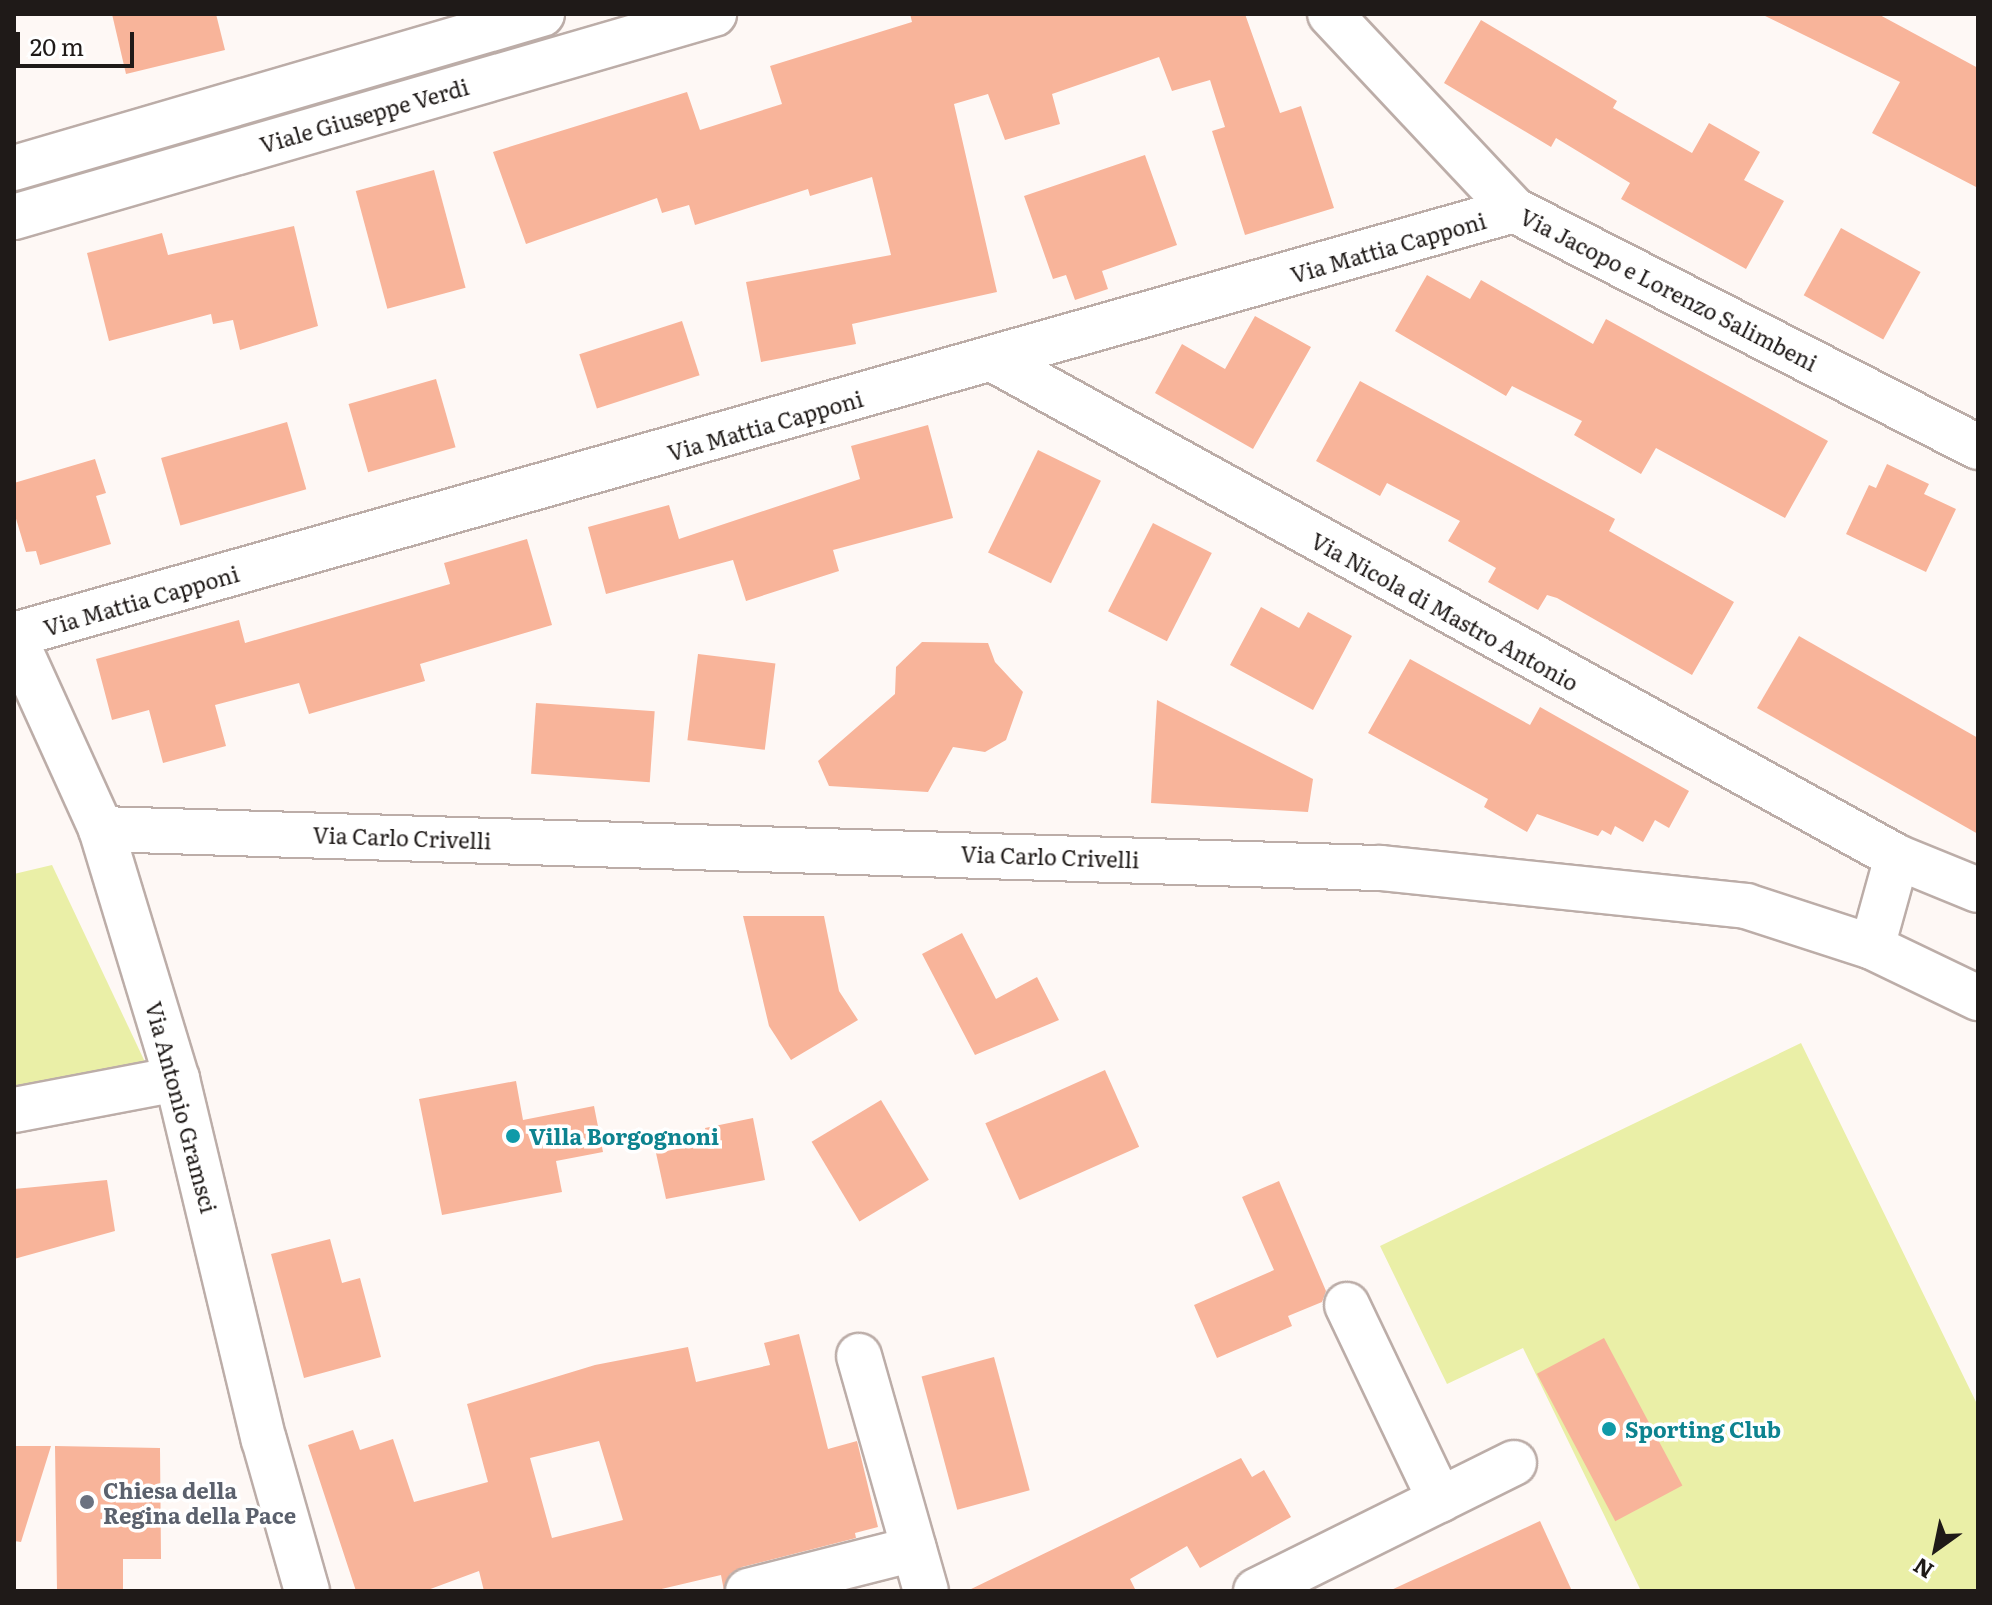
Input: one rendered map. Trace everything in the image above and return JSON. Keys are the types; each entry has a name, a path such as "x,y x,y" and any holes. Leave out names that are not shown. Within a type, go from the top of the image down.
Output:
{"street":[{"path":"14,168 542,14"},
{"name":"Viale Giuseppe Verdi","path":"14,217 714,14"},
{"name":"Via Jacopo e Lorenzo Salimbeni","path":"1330,14 1514,210 1978,447"},
{"name":"Via Mattia Capponi","path":"14,636 996,361 1514,210"},
{"name":"Via Nicola di Mastro Antonio","path":"996,361 1897,857 1978,890"},
{"name":"Via Antonio Gramsci","path":"14,636 101,829 177,1079 264,1440 307,1591"},
{"name":"Via Carlo Crivelli","path":"101,829 1380,868 1746,906 1872,947 1978,998"},
{"path":"1872,947 1897,857"},
{"path":"14,1110 177,1079"},
{"path":"1347,1305 1440,1500"},
{"path":"859,1356 926,1591"},
{"path":"1262,1590 1514,1463"},
{"path":"748,1591 914,1549"}],"green space":[{"path":"52,865 145,1062 137,1074 14,1096 14,874"},
{"path":"1801,1043 1978,1406 1978,1591 1641,1591 1523,1348 1447,1384 1380,1246"}],"building":[{"path":"112,14 216,14 225,50 126,74"},
{"path":"910,14 1245,14 1280,113 1301,106 1334,208 1245,235 1212,131 1225,127 1210,80 1172,91 1159,57 1052,94 1060,124 1005,140 988,94 954,104 997,292 852,324 856,344 761,362 746,282 891,255 872,177 810,196 808,189 695,225 689,205 662,213 657,198 526,244 493,152 687,92 700,130 782,104 770,66 912,22"},
{"path":"1761,14 1878,14 1978,68 1978,188 1872,133 1900,82"},
{"path":"1481,20 1617,101 1613,108 1692,153 1709,123 1760,152 1744,180 1784,201 1746,269 1621,199 1630,183 1556,138 1551,147 1444,83"},
{"path":"1145,155 1177,245 1102,271 1108,289 1075,300 1066,275 1053,279 1024,196"},
{"path":"434,170 466,288 387,309 356,191"},
{"path":"294,226 318,326 240,350 233,320 213,324 211,314 109,341 87,253 162,233 168,255"},
{"path":"1841,228 1921,272 1883,339 1804,295"},
{"path":"1427,275 1470,299 1481,280 1593,344 1606,319 1828,441 1785,518 1656,448 1641,474 1574,435 1582,421 1512,386 1506,396 1395,331"},
{"path":"1255,316 1311,347 1253,449 1155,393 1182,344 1225,369"},
{"path":"682,321 700,375 597,409 579,354"},
{"path":"436,379 456,447 368,472 349,404"},
{"path":"1360,381 1615,519 1609,531 1734,602 1692,675 1557,598 1547,595 1538,610 1488,582 1496,568 1448,541 1460,521 1387,483 1380,496 1316,461"},
{"path":"287,422 306,489 180,525 161,458"},
{"path":"928,425 953,518 833,550 839,571 746,601 733,560 606,594 588,527 669,505 679,539 860,479 851,446"},
{"path":"1038,450 1101,481 1051,583 988,552"},
{"path":"95,459 106,493 96,496 111,544 40,565 36,551 26,552 14,512 14,483"},
{"path":"1887,464 1929,484 1924,494 1956,509 1926,572 1846,534 1869,485 1876,488"},
{"path":"1153,523 1212,553 1167,641 1108,611"},
{"path":"527,539 552,625 420,664 425,681 309,714 299,683 215,705 226,746 163,763 149,710 112,720 96,659 239,620 245,643 450,584 444,563"},
{"path":"1261,607 1299,628 1308,612 1352,636 1313,710 1230,665"},
{"path":"1799,636 1978,738 1978,834 1757,708"},
{"path":"922,642 988,643 995,662 1023,692 1006,740 985,752 953,747 928,792 829,786 818,761 895,694 896,667"},
{"path":"698,654 775,664 765,750 687,740"},
{"path":"1410,659 1530,725 1540,707 1689,791 1669,828 1655,820 1643,842 1615,826 1611,835 1602,830 1598,836 1537,814 1527,832 1484,807 1488,799 1368,733"},
{"path":"1157,700 1313,779 1308,812 1151,803"},
{"path":"536,703 655,711 650,782 531,774"},
{"path":"743,916 824,916 839,991 858,1020 791,1060 769,1026"},
{"path":"962,933 996,999 1037,977 1059,1020 975,1055 922,954"},
{"path":"1105,1070 1139,1147 1019,1200 985,1123"},
{"name":"Villa Borgognoni","path":"516,1081 523,1120 594,1106 603,1152 556,1161 562,1192 442,1215 419,1099"},
{"path":"881,1100 929,1180 859,1221 812,1142"},
{"path":"753,1118 765,1180 666,1199 656,1153 708,1143 705,1128"},
{"path":"107,1180 115,1231 14,1259 14,1189"},
{"path":"1279,1181 1326,1291 1322,1302 1288,1316 1292,1326 1217,1358 1194,1305 1274,1270 1242,1197"},
{"path":"330,1239 342,1283 360,1278 381,1357 304,1378 271,1254"},
{"path":"799,1334 828,1449 857,1441 878,1527 855,1533 856,1538 742,1567 730,1574 724,1591 721,1575 653,1591 484,1591 479,1571 425,1591 356,1591 308,1445 353,1430 360,1450 393,1439 414,1502 488,1482 467,1404 595,1365 688,1347 696,1382 770,1365 764,1343","holes":["599,1441 623,1520 552,1538 530,1458"]},
{"name":"Sporting Club","path":"1604,1338 1682,1485 1615,1521 1537,1374"},
{"path":"994,1357 1030,1490 957,1510 922,1376"},
{"path":"14,1446 51,1446 21,1542 14,1541"},
{"name":"Chiesa della Regina della Pace","path":"55,1446 160,1448 161,1559 123,1559 123,1591 57,1591"},
{"path":"1241,1458 1252,1477 1264,1470 1291,1517 1200,1568 1187,1546 1130,1579 1136,1591 967,1591"},
{"path":"1540,1521 1572,1591 1389,1591"}],"place":[{"name":"Villa Borgognoni","path":"513,1136"},
{"name":"Sporting Club","path":"1609,1429"},
{"name":"Chiesa della Regina della Pace","path":"87,1502"}]}
